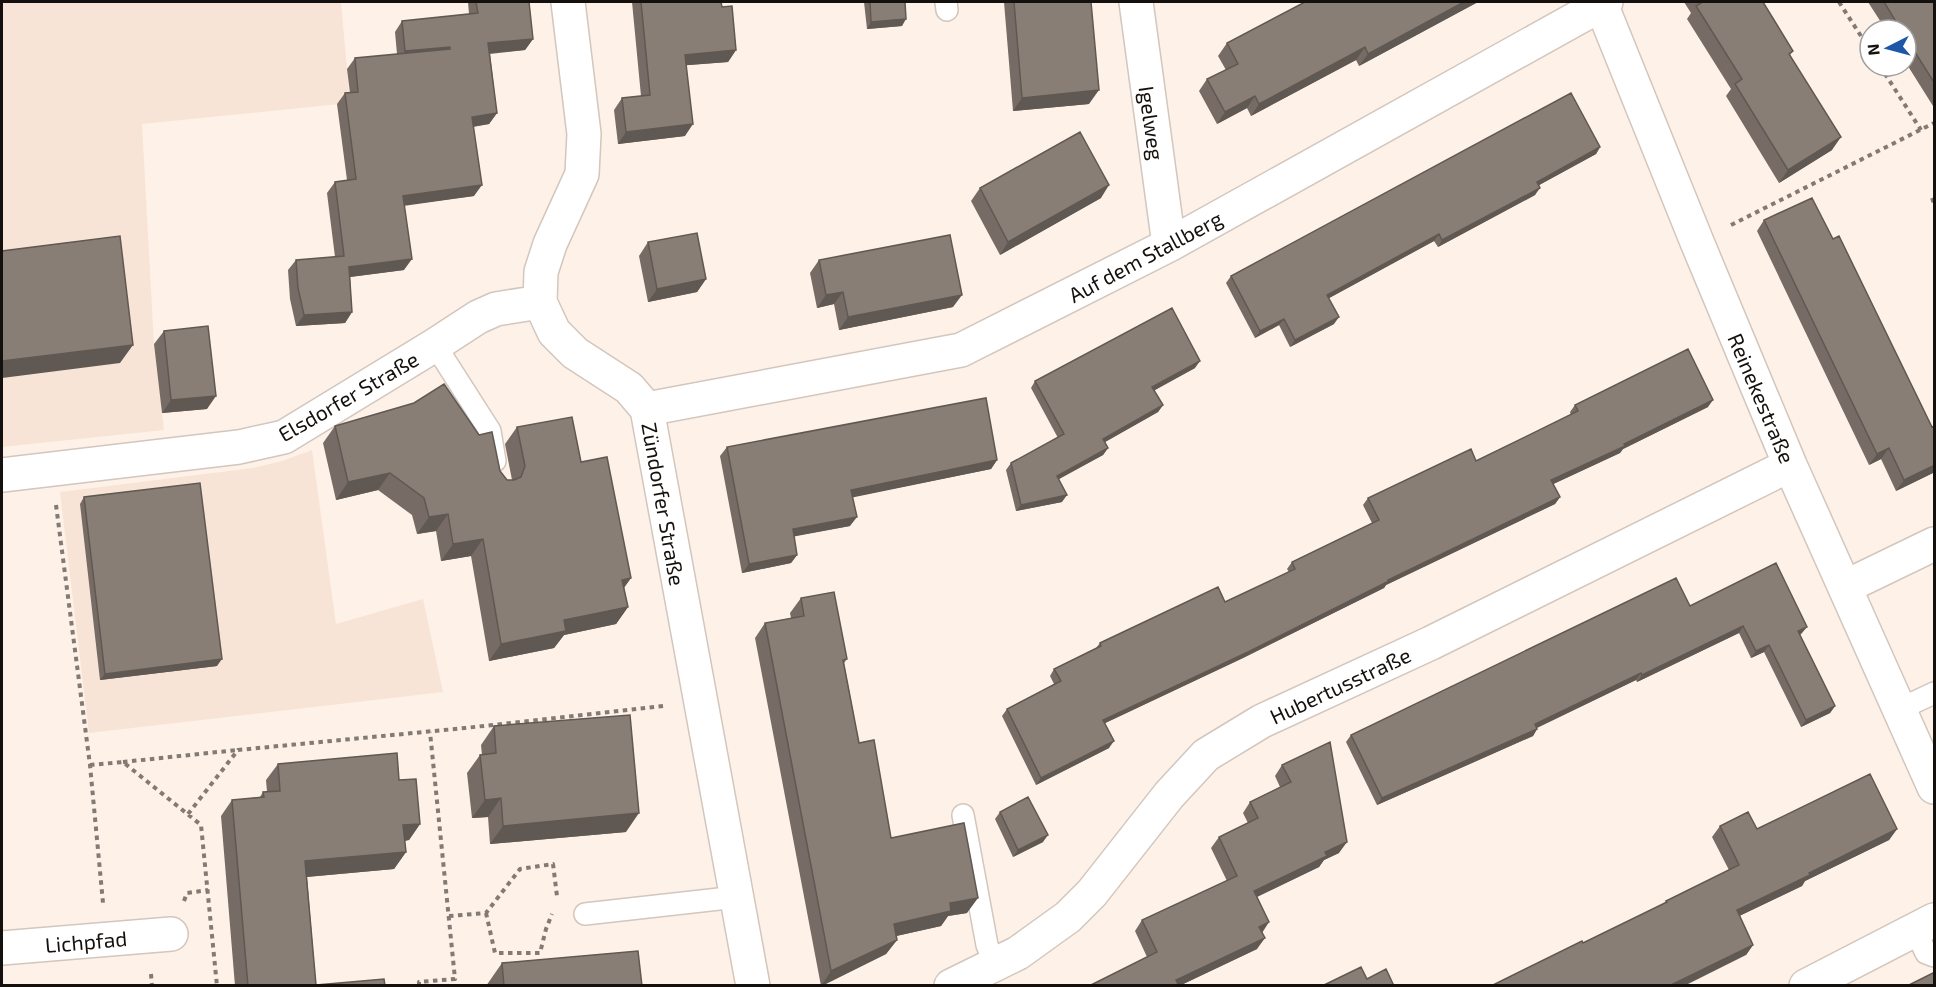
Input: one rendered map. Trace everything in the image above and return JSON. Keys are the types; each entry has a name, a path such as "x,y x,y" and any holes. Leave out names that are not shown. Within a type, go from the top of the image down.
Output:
{"street":[{"name":"Zündorfer Straße","path":"568,2 584,134 582,174 550,244 541,272 540,302 554,332 575,353 629,388 647,409 753,986"},
{"name":"Igelweg","path":"1136,2 1169,245"},
{"name":"Auf dem Stallberg","path":"647,409 961,350 1169,245 1604,3"},
{"name":"Reinekestraße","path":"1604,3 1697,242 1790,465 1935,787"},
{"name":"Elsdorfer Straße","path":"2,475 239,447 284,437 478,317 496,309 540,302"},
{"name":"Hubertusstraße","path":"951,986 1018,952 1068,917 1092,893 1169,795 1206,755 1262,721 1431,643 1790,465"},
{"path":"1845,587 1935,544"},
{"path":"1806,986 1925,925"},
{"name":"Lichpfad","path":"2,948 171,934"}],"lane":[{"path":"435,345 490,431 500,485"},
{"path":"1900,710 1935,693"},
{"path":"963,815 987,945 995,964"},
{"path":"585,914 737,897"},
{"path":"1925,925 1926,953 1935,956"}],"path":[{"path":"1839,2 1858,32"},
{"path":"1888,78 1921,130"},
{"path":"1697,242 1935,123"},
{"path":"1932,198 1935,203"},
{"path":"52,469 90,765 106,940"},
{"path":"90,765 430,732 700,701"},
{"path":"419,986 419,982 455,979 430,732"},
{"path":"188,814 238,750"},
{"path":"123,762 201,825 217,986"},
{"path":"449,916 486,913 520,869 553,864 558,899"},
{"path":"486,913 495,953 540,953 546,928 554,909"}],"shaded area":[{"path":"2,2 341,2 350,103 142,124 154,345 164,430 2,447"},
{"path":"312,450 336,624 423,599 443,692 89,733 60,492 253,468"}],"building":[{"path":"476,2 529,2 533,39 488,43 497,113 472,117 482,185 403,196 412,259 349,267 352,312 304,315 298,288 296,260 344,256 335,182 356,179 345,93 358,92 355,58 450,49 450,47 405,51 402,21 478,13"},
{"path":"641,2 721,2 722,7 732,6 736,50 685,55 693,124 626,132 622,98 650,95"},
{"path":"870,2 905,2 906,19 871,22"},
{"path":"1014,2 1091,2 1099,90 1022,98"},
{"path":"1305,2 1464,2 1368,54 1365,47 1259,104 1255,96 1225,112 1207,79 1238,64 1227,43"},
{"path":"1700,2 1763,2 1793,51 1789,54 1841,137 1788,170 1735,84 1742,79 1696,6"},
{"path":"1884,2 1935,2 1935,84 1918,57 1918,18 1894,18"},
{"path":"1571,93 1600,147 1537,182 1540,188 1442,240 1439,234 1327,295 1339,317 1295,340 1284,319 1260,331 1231,276"},
{"path":"1080,132 1109,185 1008,242 980,188"},
{"path":"1812,198 1833,239 1839,236 1932,427 1935,426 1935,465 1904,480 1889,448 1877,454 1764,220"},
{"path":"697,233 706,279 657,289 648,242"},
{"path":"950,235 962,295 848,317 843,292 826,295 819,260"},
{"path":"120,236 133,345 2,361 2,251"},
{"path":"1172,308 1200,361 1152,387 1163,405 1103,439 1108,448 1057,476 1067,495 1021,505 1011,463 1064,434 1035,381"},
{"path":"208,326 216,396 171,400 164,331"},
{"path":"1688,349 1713,400 1624,444 1625,446 1551,480 1560,497 1388,580 1248,652 1103,720 1114,741 1041,778 1007,709 1061,681 1054,669 1101,646 1100,643 1218,587 1225,602 1295,569 1292,562 1379,520 1368,498 1471,449 1476,461 1578,411 1575,405"},
{"path":"444,384 479,435 492,432 500,471 507,480 521,477 525,466 517,427 572,417 581,462 607,457 631,578 622,580 628,607 564,620 566,631 501,644 483,539 453,544 448,514 429,517 424,498 390,473 348,482 335,426 414,403"},
{"path":"986,398 997,460 851,490 857,517 793,529 797,555 749,564 727,447"},
{"path":"200,483 222,659 105,674 84,497"},
{"path":"1776,563 1807,627 1798,631 1835,706 1806,720 1769,645 1756,651 1743,626 1535,724 1537,729 1382,798 1351,735 1676,578 1690,606"},
{"path":"834,592 847,659 843,660 859,743 874,740 891,838 964,823 978,898 950,903 951,911 894,924 897,940 831,971 765,623 804,616 801,598"},
{"path":"630,715 639,813 503,826 501,798 485,800 480,755 496,753 494,726"},
{"path":"1330,742 1347,842 1325,852 1327,856 1254,891 1269,922 1259,927 1265,938 1176,980 1179,986 1089,986 1157,952 1142,920 1237,876 1219,837 1258,818 1250,802 1291,782 1282,765"},
{"path":"397,753 399,780 416,779 420,824 403,825 406,852 305,861 316,985 384,979 385,986 248,986 232,800 264,797 263,792 280,791 278,764"},
{"path":"1870,774 1897,829 1737,910 1753,945 1669,986 1491,986 1739,865 1720,826 1748,812 1757,829"},
{"path":"1028,797 1048,835 1018,850 1000,812"},
{"path":"638,951 642,986 504,986 502,963"},
{"path":"1361,967 1367,979 1386,969 1394,986 1322,986"},
{"path":"1935,972 1935,986 1907,986"}]}
